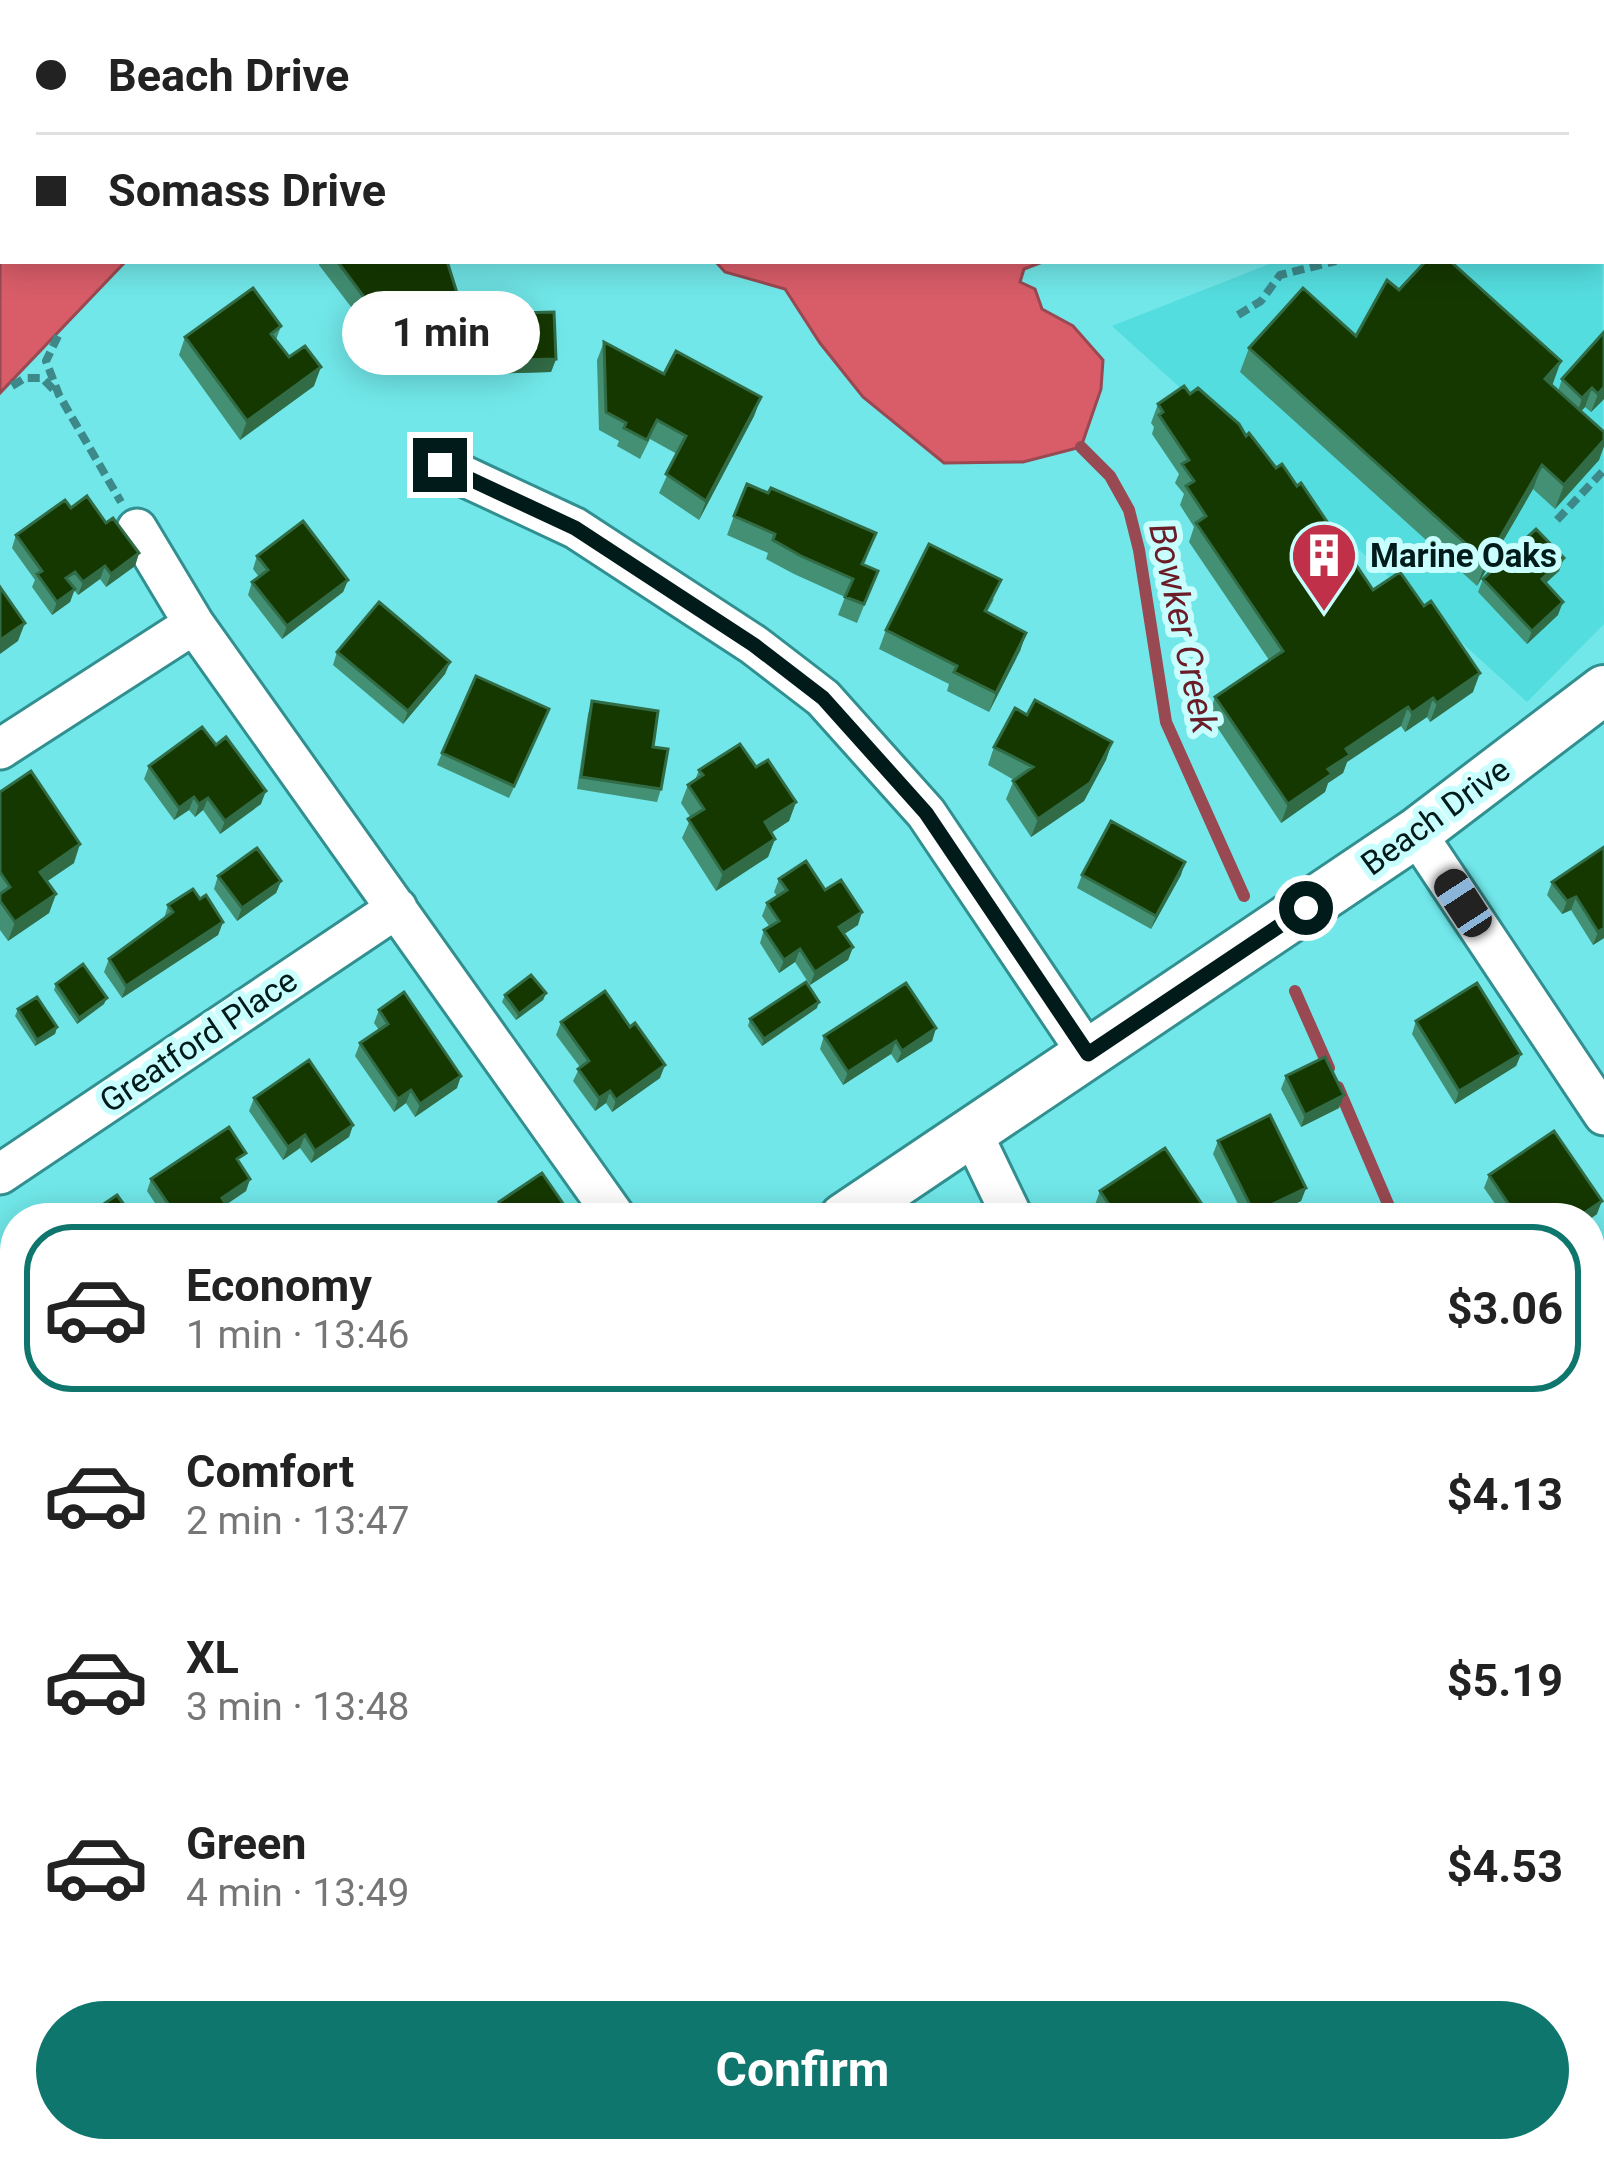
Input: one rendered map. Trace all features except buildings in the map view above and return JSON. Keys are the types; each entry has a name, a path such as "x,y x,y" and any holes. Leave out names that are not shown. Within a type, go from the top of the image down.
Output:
{"main road":[{"name":"Beach Drive","path":"866,1203 1416,833 1604,690"}],"street":[{"path":"440,465 575,528 754,645 823,698 926,813 1088,1054"},
{"path":"137,529 194,624 605,1203"},
{"path":"0,749 194,624"},
{"path":"1416,833 1604,1114"},
{"name":"Greatford Place","path":"0,1174 397,908"},
{"path":"972,1132 1006,1203"}],"path":[{"path":"1238,315 1261,301 1280,275 1324,264"},
{"path":"58,336 46,361 59,395 137,529"},
{"path":"12,386 25,378 42,379 59,395"},
{"path":"1557,520 1604,470"}],"shaded area":[{"path":"0,264 123,264 0,393"},
{"path":"718,264 1037,264 1024,269 1020,282 1035,289 1042,309 1073,326 1103,360 1101,389 1081,447 1023,462 944,463 863,397 785,289 725,272"},
{"path":"1269,264 1602,264 1604,624 1527,702 1112,326"}],"waterway":[{"name":"Bowker Creek","path":"1081,447 1110,476 1129,510 1166,722 1244,896"},
{"name":"Bowker Creek","path":"1295,991 1329,1068"},
{"name":"Bowker Creek","path":"1338,1087 1388,1203"}],"place":[{"name":"Marine Oaks","path":"1324,614"}],"route":[{"path":"440,465 575,528 754,645 823,698 926,813 1088,1054 1306,908"}]}
